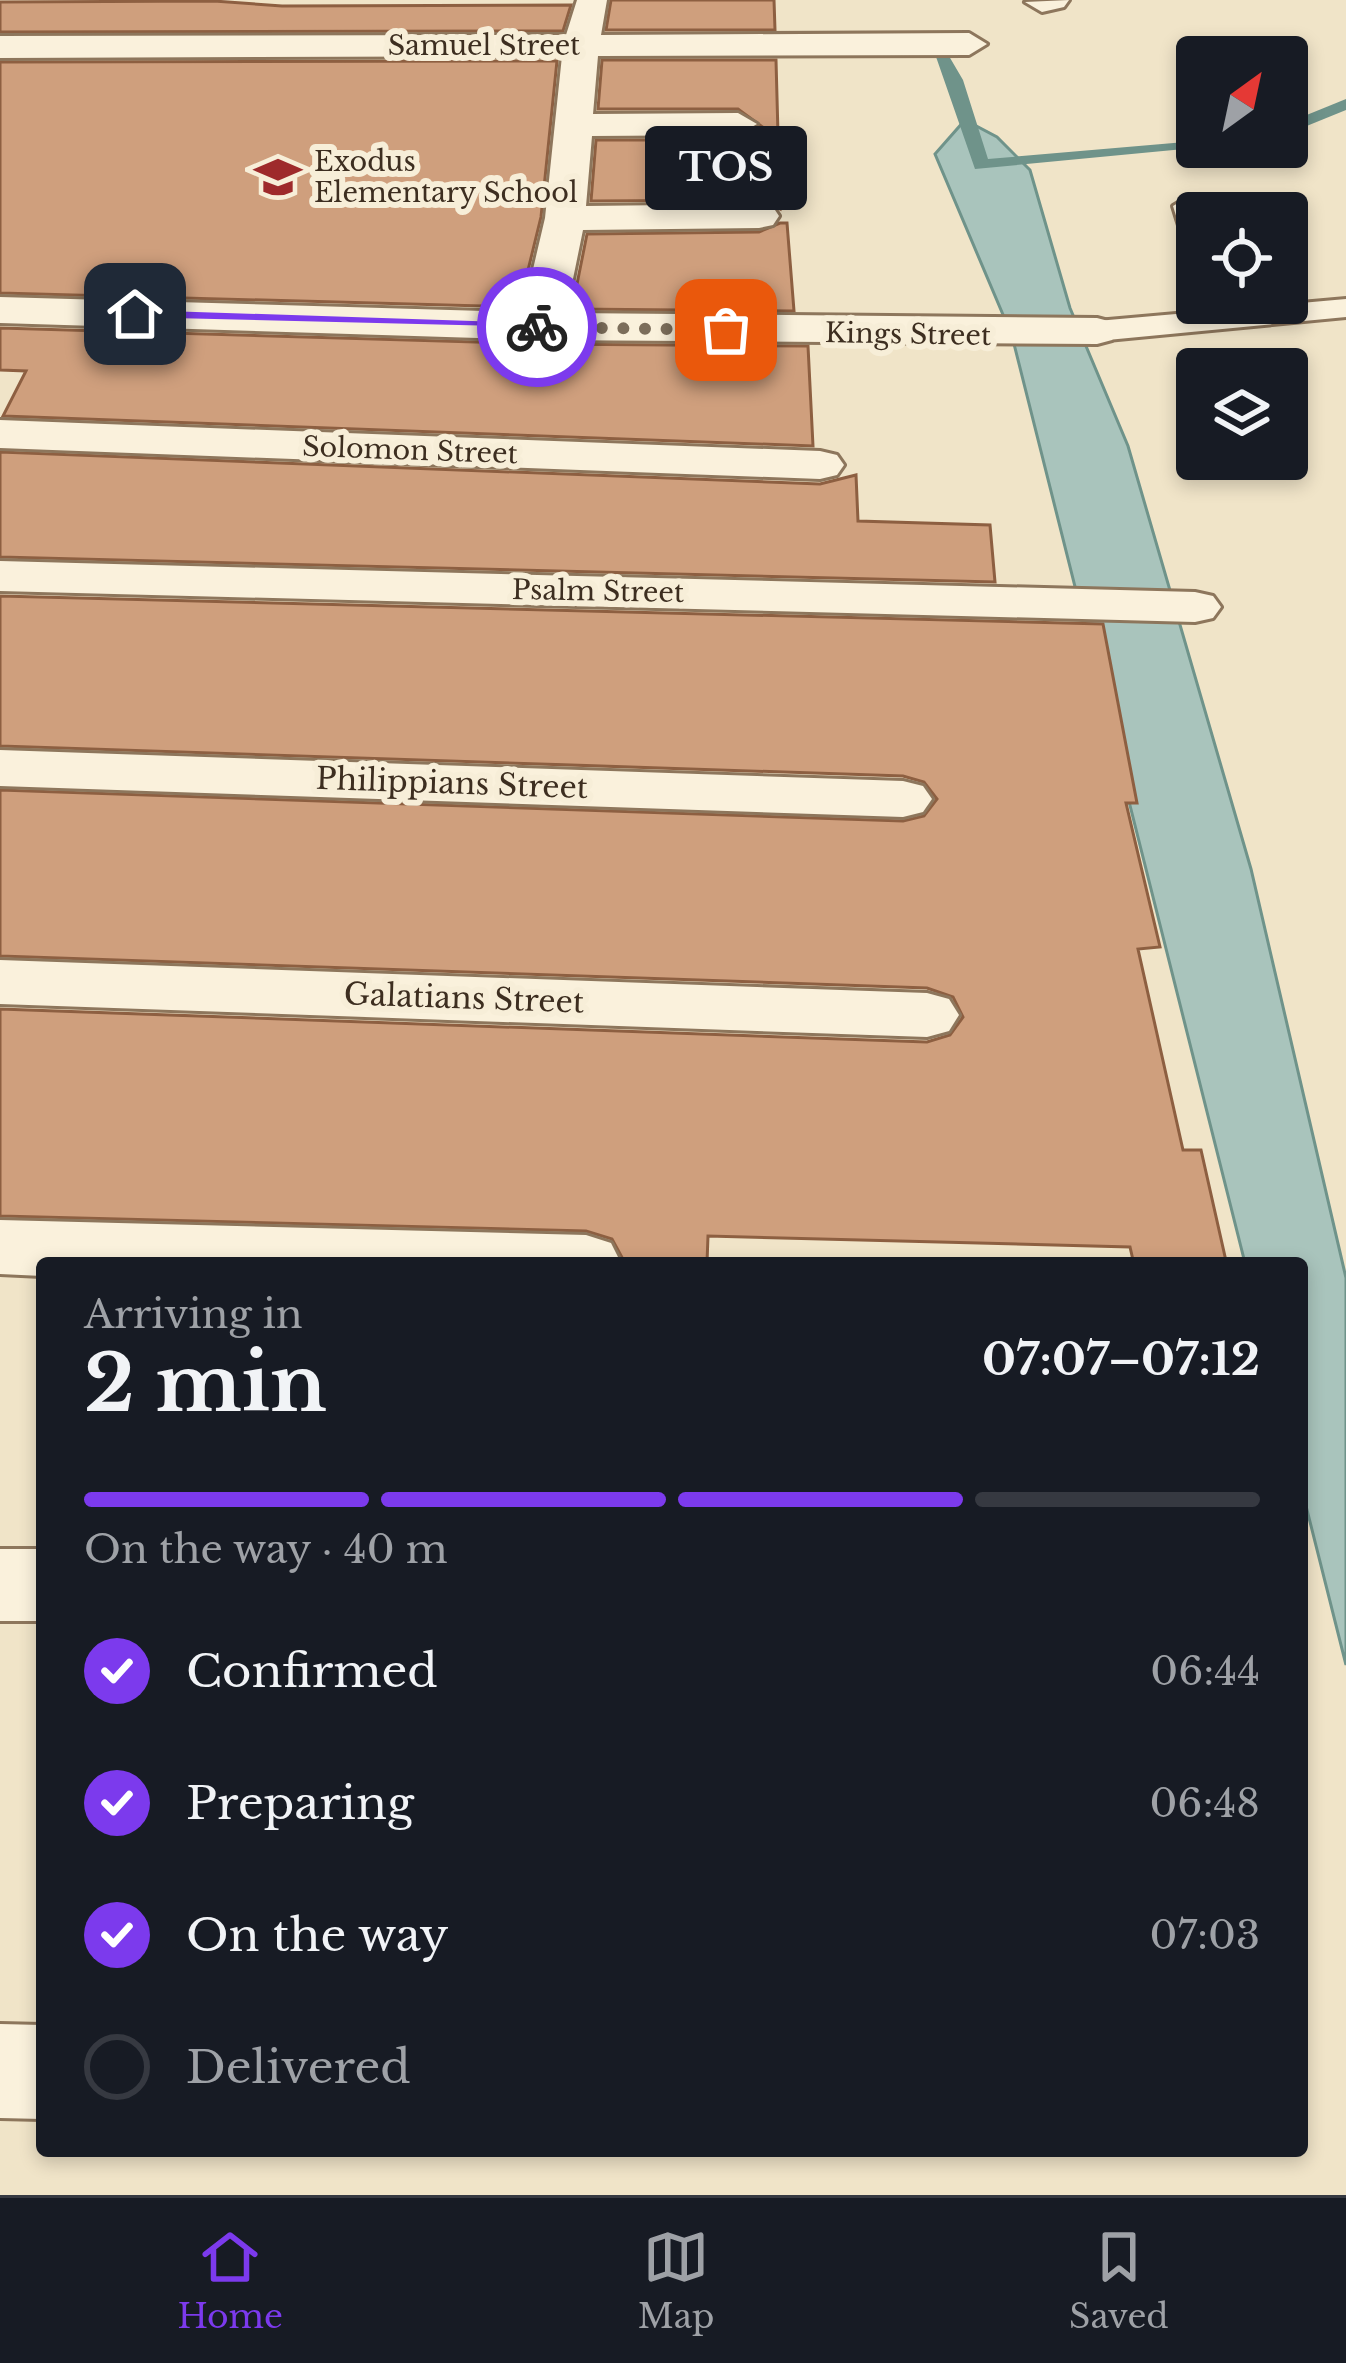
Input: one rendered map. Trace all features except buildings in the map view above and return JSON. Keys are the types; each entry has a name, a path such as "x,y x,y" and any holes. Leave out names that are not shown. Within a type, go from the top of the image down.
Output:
{"street":[{"path":"541,327 565,218 581,45 593,0"},
{"path":"1042,2 1052,0"},
{"name":"Samuel Street","path":"0,47 969,44"},
{"path":"573,125 738,124"},
{"path":"565,218 759,217"},
{"name":"Kings Street","path":"0,310 541,327 1003,335 1089,331"},
{"name":"Solomon Street","path":"0,434 820,465"},
{"name":"Psalm Street","path":"0,576 1186,607"},
{"name":"Philippians Street","path":"0,768 904,799"},
{"name":"Galatians Street","path":"0,982 927,1015"},
{"path":"0,1247 366,1257"},
{"path":"0,1585 36,1586"},
{"path":"0,2071 36,2072"}],"lane":[{"path":"1308,309 1346,308"},
{"path":"1089,331 1176,318"}],"water":[{"path":"965,120 997,137 1030,170 1070,308 1128,446 1251,869 1346,1278 1346,1665 1308,1514 1308,1257 1243,1257 1012,336 935,154"}],"waterway":[{"path":"940,54 955,80 980,160"},
{"path":"1308,120 1346,104"},
{"path":"981,165 1176,148"}],"way so far":[{"path":"537,327 726,330"}],"place":[{"name":"Exodus Elementary School","path":"278,177"},
{"name":"TOS","path":"726,330"}],"route":[{"path":"135,314 537,327"}]}
